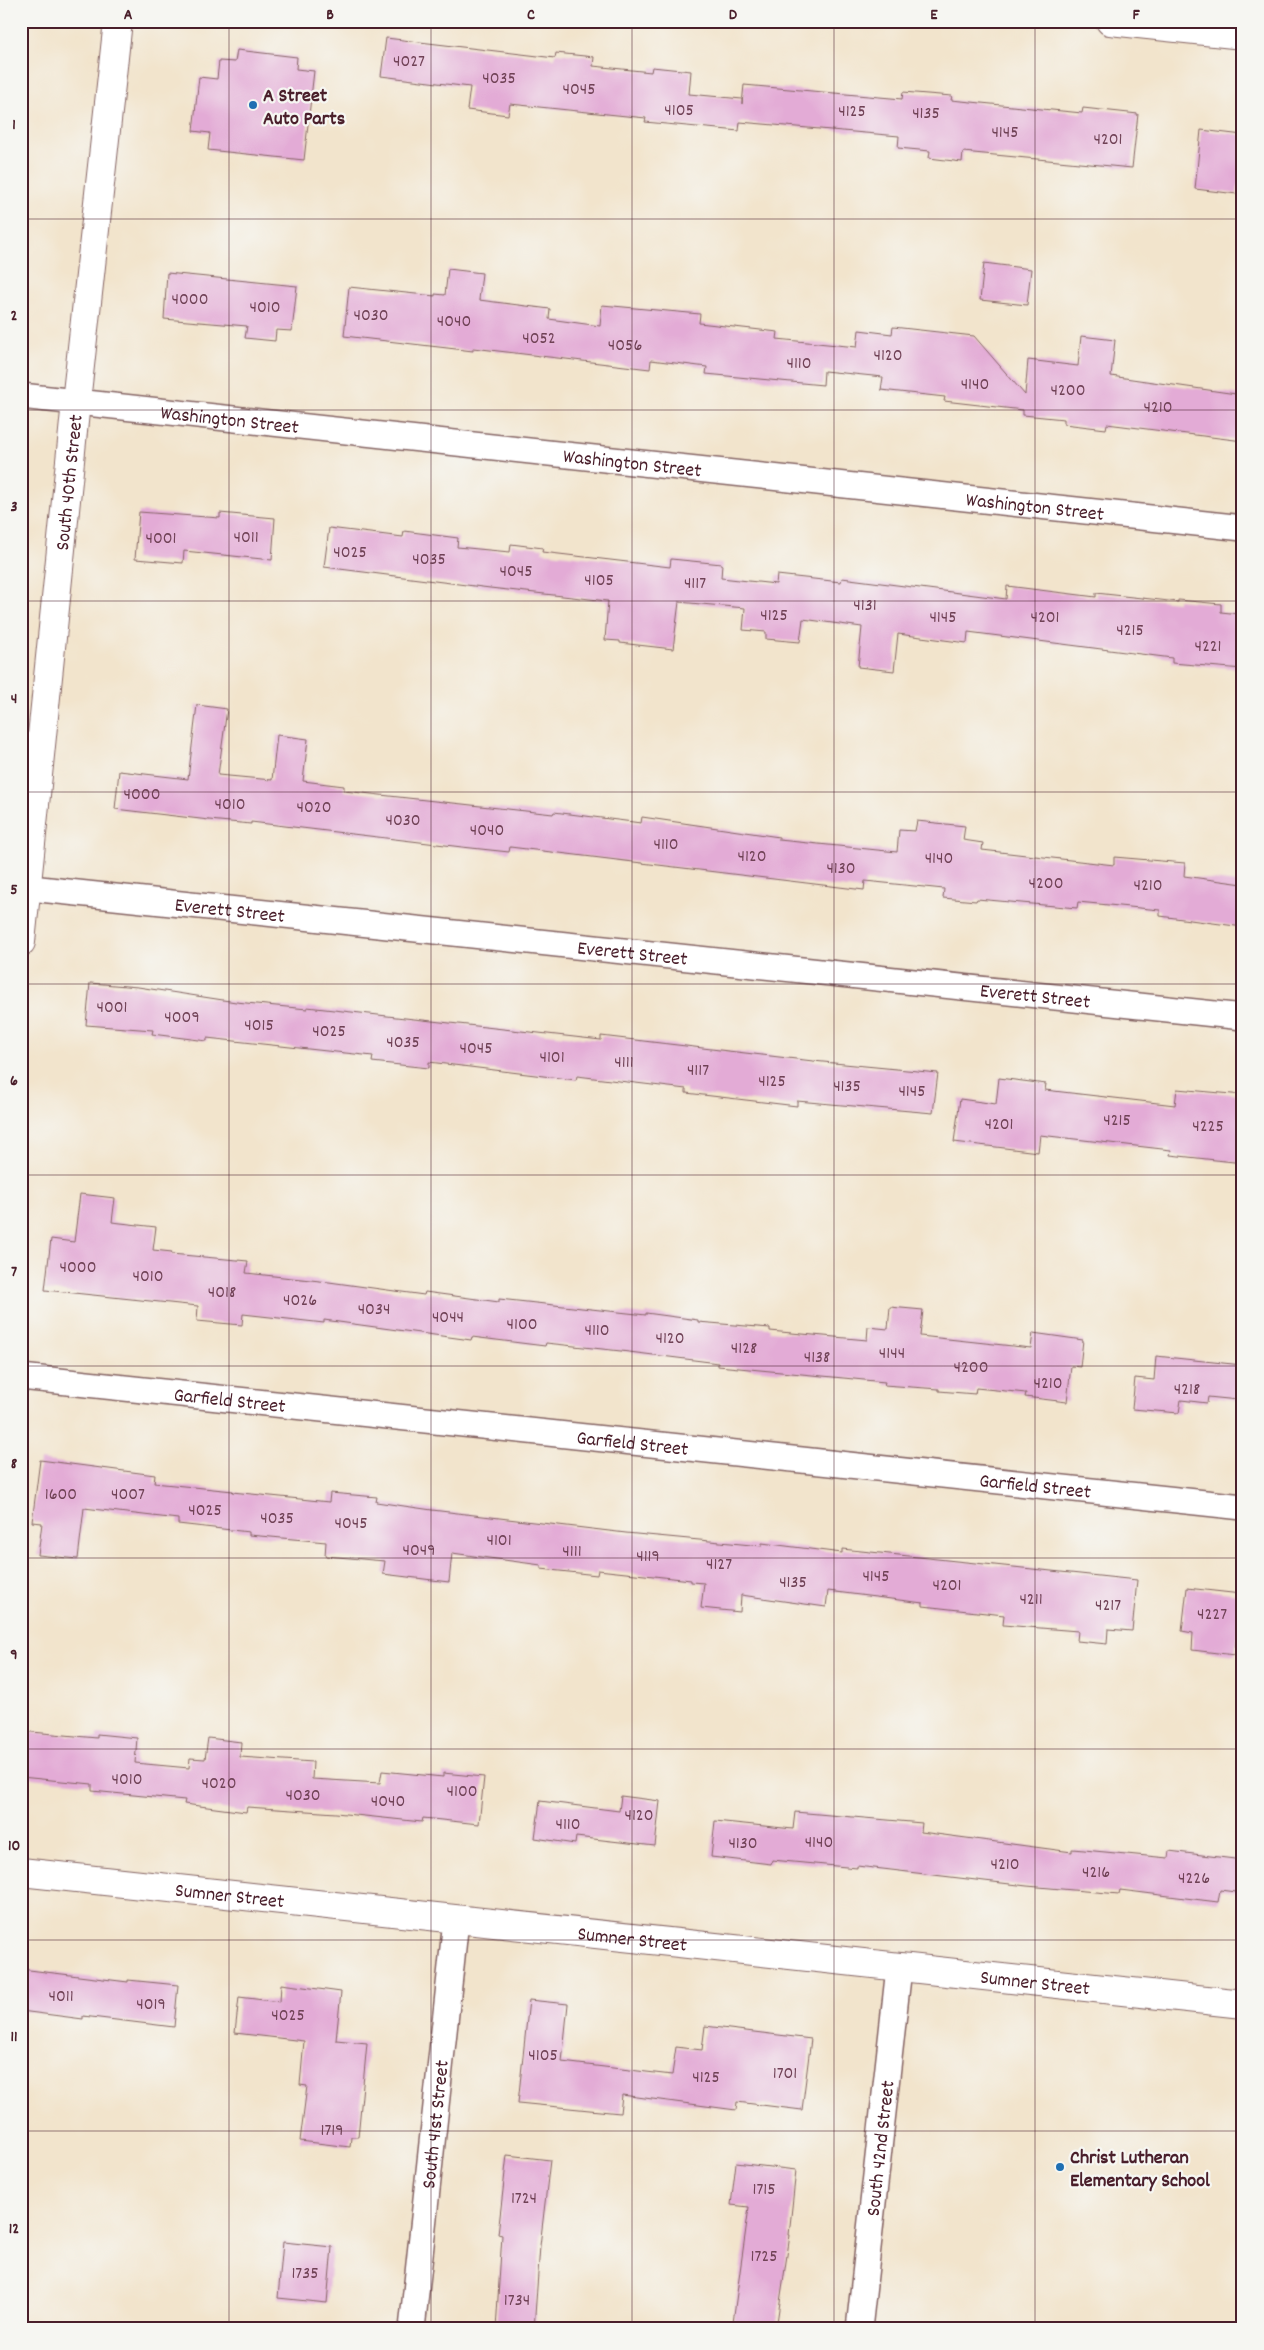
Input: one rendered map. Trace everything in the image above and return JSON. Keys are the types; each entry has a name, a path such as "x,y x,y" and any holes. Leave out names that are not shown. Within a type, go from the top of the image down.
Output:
{"street":[{"name":"South 40th Street","path":"21,942 24,887 118,21"},
{"path":"1110,21 1243,36"},
{"name":"Washington Street","path":"21,396 1243,528"},
{"name":"Everett Street","path":"24,887 1243,1017"},
{"name":"Garfield Street","path":"21,1377 1243,1507"},
{"name":"Sumner Street","path":"21,1872 1243,2004"},
{"name":"South 41st Street","path":"412,2329 456,1920"},
{"name":"South 42nd Street","path":"860,2329 899,1968"}],"building":[{"path":"386,38 555,58 556,53 594,57 593,66 651,72 652,67 691,71 689,94 742,99 742,104 744,85 902,99 903,92 952,96 951,100 1082,113 1083,108 1138,114 1132,168 963,152 962,162 929,158 930,151 898,148 899,136 740,122 739,131 645,122 646,118 510,104 508,115 467,110 470,87 381,76"},
{"name":"A Street Auto Parts","path":"237,50 297,57 296,69 314,71 304,160 208,150 210,133 193,131 199,77 217,79 219,61 235,62"},
{"path":"1201,130 1243,135 1243,182 1239,181 1237,194 1195,189"},
{"path":"984,263 1031,269 1027,305 980,300"},
{"path":"448,269 482,273 479,300 550,309 549,319 600,326 602,305 700,314 699,323 778,332 777,339 857,347 859,330 892,334 893,327 974,336 1025,395 1028,360 1078,366 1081,336 1115,340 1111,376 1243,395 1243,441 1107,424 1106,429 1064,424 1064,419 1023,415 1023,410 944,401 945,397 881,390 883,377 824,371 823,385 706,374 707,367 651,360 650,369 473,348 473,351 344,336 349,287 435,296 435,294 445,295"},
{"path":"167,273 297,286 292,331 276,330 275,341 245,338 247,326 164,319"},
{"path":"139,512 220,518 220,513 275,518 272,560 184,551 183,563 135,559"},
{"path":"329,528 403,537 404,531 458,538 457,547 510,552 511,544 543,548 542,552 670,567 671,559 722,564 721,578 776,584 777,575 841,582 842,578 1006,599 1007,586 1096,597 1096,593 1178,602 1178,600 1221,604 1221,612 1240,614 1239,627 1243,628 1243,669 1172,663 1172,658 968,632 967,643 898,634 894,671 858,667 862,627 803,619 800,642 766,639 766,632 743,630 745,608 679,602 673,649 620,643 620,641 605,640 608,601 324,567"},
{"path":"197,705 227,709 218,775 272,780 277,735 308,739 303,781 344,786 344,791 553,814 554,812 641,823 642,817 779,837 779,840 897,852 899,830 915,831 917,821 965,826 963,840 983,843 982,850 1114,865 1114,857 1185,863 1184,876 1243,884 1243,927 1160,916 1160,910 1078,902 1077,908 977,899 976,901 943,898 944,889 865,881 864,890 510,847 509,852 251,822 251,824 209,820 115,809 119,771 188,779"},
{"path":"90,983 138,987 236,1002 307,1009 307,1007 601,1040 601,1036 813,1061 938,1073 933,1113 797,1101 797,1106 686,1093 686,1089 577,1076 576,1080 429,1062 429,1068 372,1062 373,1056 207,1038 207,1041 152,1034 153,1030 86,1025"},
{"path":"999,1078 1046,1084 1045,1090 1175,1105 1177,1089 1243,1095 1243,1163 1170,1155 1171,1150 1040,1135 1038,1152 954,1142 960,1099 996,1104"},
{"path":"80,1194 115,1198 112,1222 156,1227 153,1250 172,1252 171,1254 248,1261 246,1273 424,1295 425,1292 499,1302 499,1299 646,1315 646,1313 698,1320 698,1322 770,1328 770,1331 867,1340 868,1327 888,1329 890,1307 923,1310 920,1336 1031,1348 1033,1333 1083,1340 1080,1367 1071,1366 1067,1402 1025,1397 1026,1393 976,1388 975,1394 939,1391 939,1389 884,1385 885,1382 718,1366 718,1363 621,1351 546,1343 545,1346 472,1337 471,1340 324,1320 324,1323 243,1314 242,1325 197,1321 198,1306 45,1290 51,1239 74,1242"},
{"path":"1156,1356 1242,1365 1238,1400 1208,1397 1207,1403 1181,1400 1179,1413 1132,1409 1135,1378 1154,1380"},
{"path":"40,1460 155,1475 154,1483 232,1492 329,1502 330,1493 377,1497 376,1502 626,1533 762,1546 762,1543 842,1553 842,1549 1137,1580 1132,1631 1108,1629 1107,1644 1077,1641 1078,1631 1003,1625 1004,1615 923,1606 923,1603 828,1591 826,1607 741,1595 740,1612 701,1608 704,1583 691,1582 691,1580 598,1570 597,1575 541,1569 541,1565 452,1553 449,1582 383,1574 385,1561 325,1556 326,1542 249,1535 249,1532 178,1524 178,1519 84,1508 78,1559 38,1555 42,1523 32,1522"},
{"path":"1187,1588 1241,1594 1235,1655 1192,1650 1193,1633 1182,1631"},
{"path":"21,1731 97,1738 97,1734 137,1738 135,1763 189,1768 190,1758 205,1759 208,1738 241,1742 240,1757 313,1762 312,1779 380,1783 382,1771 443,1777 443,1773 484,1777 479,1824 423,1818 422,1822 336,1813 247,1807 246,1812 184,1804 185,1800 92,1791 92,1784 21,1777"},
{"path":"621,1796 660,1801 655,1846 576,1837 575,1844 535,1838 540,1801 619,1811"},
{"path":"795,1812 922,1823 921,1832 1072,1852 1072,1849 1168,1858 1169,1851 1243,1860 1243,1893 1220,1890 1218,1902 1120,1890 1119,1894 1027,1886 857,1866 857,1868 772,1860 771,1864 711,1857 715,1821 793,1829"},
{"path":"21,1969 128,1982 128,1980 178,1985 174,2027 83,2016 83,2019 21,2011"},
{"path":"281,1984 341,1992 336,2040 367,2043 358,2137 351,2137 350,2147 300,2141 307,2086 300,2085 304,2041 235,2033 239,1997 280,2002"},
{"path":"529,2000 568,2004 562,2062 672,2075 676,2047 702,2050 705,2026 811,2039 802,2110 737,2102 736,2110 622,2095 620,2113 518,2103"},
{"path":"507,2155 550,2160 540,2246 534,2329 496,2329 502,2235 498,2234"},
{"path":"736,2163 796,2170 790,2235 776,2329 732,2329 749,2207 731,2205"},
{"path":"283,2242 332,2247 327,2303 278,2298"}],"place":[{"name":"A Street Auto Parts","path":"253,105"},
{"name":"Christ Lutheran Elementary School","path":"1060,2167"}]}
